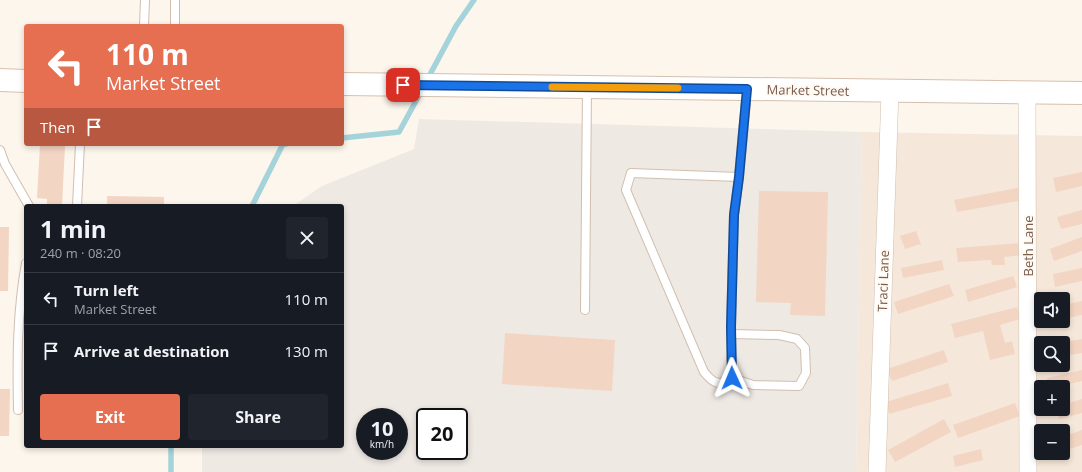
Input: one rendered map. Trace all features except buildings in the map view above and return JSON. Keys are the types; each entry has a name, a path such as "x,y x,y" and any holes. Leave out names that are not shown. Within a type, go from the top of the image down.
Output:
{"street":[{"path":"0,80 24,81"},
{"name":"Market Street","path":"344,84 1082,93"},
{"name":"Traci Lane","path":"877,472 890,90"},
{"name":"Beth Lane","path":"1027,92 1028,472"}],"lane":[{"path":"144,24 145,0"},
{"path":"175,0 175,24"},
{"path":"585,310 588,87"},
{"path":"732,378 731,334 734,215 747,89"},
{"path":"77,204 80,146"},
{"path":"0,150 5,164 27,204"},
{"path":"732,378 724,383 717,383 711,380 704,372 626,190 626,186 631,173 739,177"},
{"path":"18,410 17,349 24,276"},
{"path":"731,334 779,335 797,339 805,348 806,373 799,386 753,385 732,378"}],"shaded area":[{"path":"419,119 862,132 856,472 202,472 202,448 344,448 344,204 296,204 322,186 414,149"},
{"path":"862,132 1082,136 1082,472 856,472"}],"waterway":[{"path":"427,80 456,26 474,0"},
{"path":"344,138 399,132 422,90"},
{"path":"253,204 282,146"},
{"path":"171,448 171,472"}],"slow traffic":[{"path":"552,87 678,88"}],"route":[{"path":"403,85 747,89 734,215 731,327 732,378"}]}
